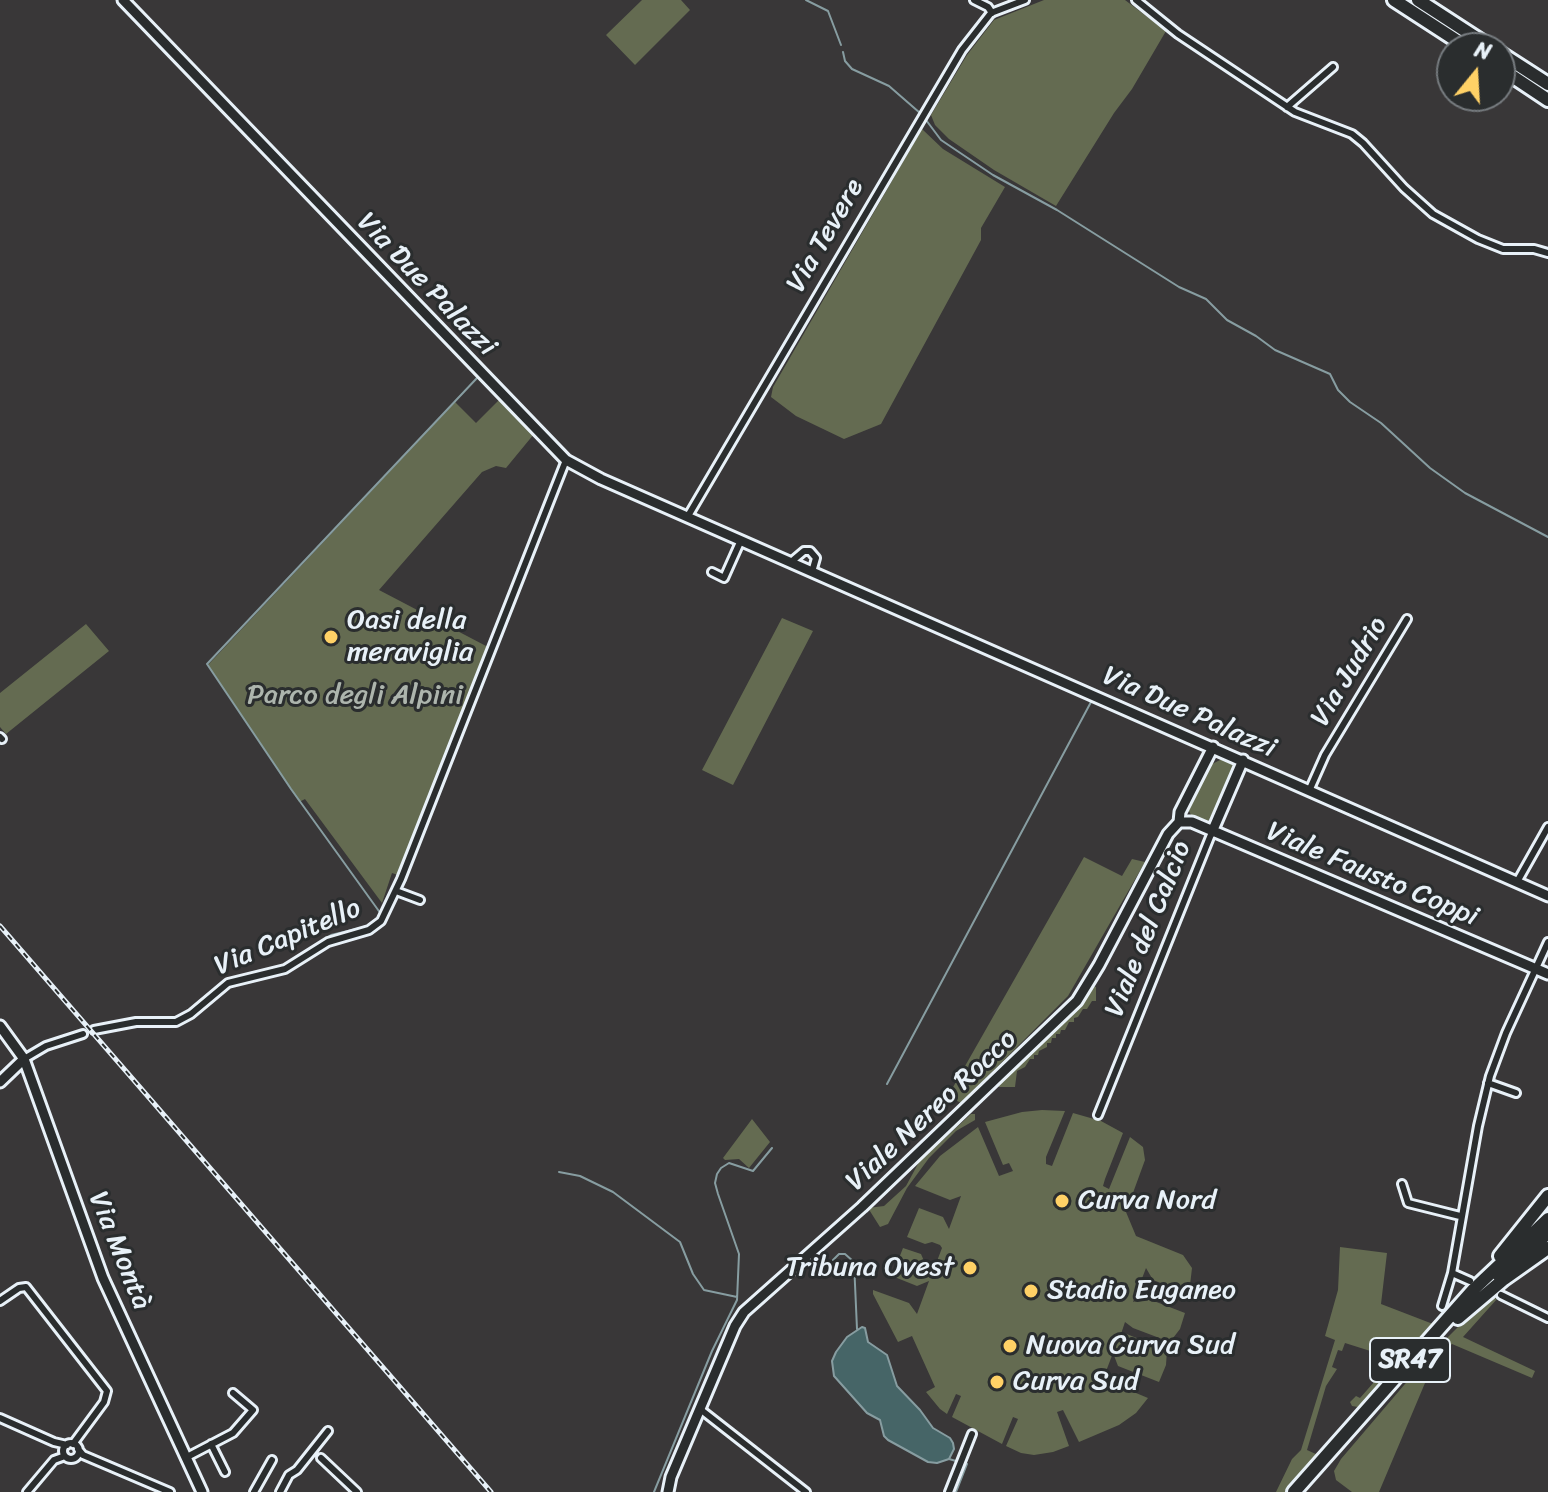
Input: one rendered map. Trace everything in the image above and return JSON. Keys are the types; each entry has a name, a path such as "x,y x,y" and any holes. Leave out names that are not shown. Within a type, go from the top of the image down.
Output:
{"highway":[{"path":"1394,0 1443,32"},
{"path":"1418,0 1467,32"},
{"path":"1516,63 1548,84"},
{"path":"1516,79 1548,100"},
{"name":"SR47","path":"1294,1492 1548,1196"},
{"name":"SR47","path":"1472,1285 1548,1219"},
{"name":"SR47","path":"1303,1492 1489,1285 1548,1233"},
{"name":"SR47","path":"1458,1318 1504,1279 1548,1248"}],"street":[{"name":"Via Due Palazzi","path":"123,0 566,460 601,479 1548,896"},
{"path":"974,0 988,7 992,13"},
{"name":"Via Tevere","path":"688,516 943,79 992,13 1025,0"},
{"path":"1136,0 1178,34 1287,107 1352,134 1433,214 1503,249 1534,249 1548,253"},
{"path":"1287,107 1333,67"},
{"name":"Via Capitello","path":"94,1030 136,1022 180,1020 228,983 277,972 328,942 369,930 381,921 396,891 566,460"},
{"path":"712,572 724,578 741,540"},
{"name":"Via Due Palazzi","path":"791,562 804,551 810,551 816,558 812,572"},
{"name":"Via Judrio","path":"1309,791 1325,755 1407,619"},
{"name":"Viale Nereo Rocco","path":"668,1492 735,1326 744,1312 873,1196 1077,1001 1168,834 1179,822 1180,812 1213,747"},
{"name":"Viale del Calcio","path":"1098,1115 1243,760"},
{"name":"Viale Fausto Coppi","path":"1179,822 1192,822 1548,974"},
{"path":"1517,882 1548,827"},
{"name":"Via Capitello","path":"396,891 420,900"},
{"path":"1442,1306 1452,1273 1460,1216 1488,1083 1502,1042 1548,942"},
{"name":"Via Montà","path":"0,1026 24,1059 103,1278 202,1492"},
{"path":"0,1082 24,1059 46,1046 83,1034"},
{"path":"1488,1083 1516,1093"},
{"path":"1402,1184 1408,1203 1460,1216"},
{"path":"1452,1273 1472,1285"},
{"path":"0,1301 19,1288 26,1287 107,1391 104,1402 72,1451 54,1460 27,1492"},
{"path":"1501,1295 1548,1318"},
{"path":"187,1457 233,1433 253,1410 233,1393"},
{"path":"700,1409 806,1492"},
{"path":"0,1418 170,1492"},
{"path":"280,1492 289,1475 297,1470 328,1431"},
{"path":"949,1492 972,1434"},
{"path":"211,1444 225,1472"},
{"path":"321,1458 357,1492"},
{"path":"254,1492 272,1460"}],"green space":[{"path":"642,0 681,0 690,10 635,65 606,35"},
{"path":"1044,0 1125,0 1166,31 1056,206 949,139 935,125 931,115 967,55 994,20"},
{"path":"922,129 943,149 1005,187 981,228 981,240 881,424 844,439 796,416 771,397 773,387"},
{"name":"Parco degli Alpini","path":"500,399 534,434 506,468 496,466 482,472 379,590 488,647 398,875 392,873 382,903 305,799 299,802 208,665 455,402 476,423"},
{"path":"782,618 813,631 733,785 702,770"},
{"path":"86,624 109,651 6,734 0,727 0,693"},
{"path":"1222,759 1235,764 1207,825 1193,819 1188,809 1212,764"},
{"path":"1084,857 1122,876 1132,859 1145,862 1068,996 961,1103 948,1096"},
{"path":"1093,986 1096,987 1096,1001 1092,1001 1074,1018 1074,1022 1069,1022 1065,1030 1047,1043 1047,1047 1017,1071 1015,1087 999,1087 1071,1016"},
{"name":"Stadio Euganeo","path":"1042,1110 1065,1111 1046,1157 1046,1164 1052,1166 1073,1113 1101,1121 1123,1133 1103,1186 1109,1189 1130,1137 1143,1147 1145,1160 1126,1212 1136,1236 1183,1255 1192,1268 1189,1294 1153,1280 1146,1268 1133,1302 1146,1298 1185,1313 1180,1329 1170,1342 1125,1322 1121,1334 1167,1350 1166,1365 1159,1382 1118,1366 1113,1353 1100,1387 1112,1383 1148,1398 1136,1413 1119,1425 1079,1442 1063,1410 1057,1412 1069,1446 1034,1455 1006,1446 1018,1419 1013,1417 1002,1444 952,1417 961,1396 956,1394 947,1414 940,1409 926,1392 935,1387 912,1336 898,1342 873,1290 909,1303 917,1314 929,1281 917,1286 892,1276 903,1248 921,1254 924,1261 937,1261 942,1248 940,1245 932,1242 925,1244 907,1237 919,1208 943,1217 949,1229 961,1196 950,1200 915,1186 940,1156 978,1127 999,1176 1013,1171 1009,1163 1003,1165 985,1122"},
{"path":"971,1114 975,1114 975,1120 956,1131 929,1158 907,1188 888,1224 880,1227 868,1208 884,1206 906,1186 919,1162"},
{"path":"752,1119 770,1142 749,1168 739,1159 725,1160 723,1158"},
{"path":"1340,1247 1387,1253 1381,1304 1433,1324 1358,1407 1350,1402 1356,1396 1360,1398 1389,1365 1382,1359 1383,1355 1345,1343 1342,1351 1338,1350 1332,1367 1337,1369 1326,1386 1307,1450 1318,1455 1286,1492 1276,1492 1292,1459 1301,1450 1335,1340 1325,1336 1338,1290"},
{"path":"1489,1296 1497,1299 1463,1337 1535,1371 1532,1378 1452,1344 1436,1357 1379,1492 1352,1492 1336,1480 1334,1471 1341,1459 1428,1357"}],"water":[{"path":"865,1328 868,1342 887,1355 897,1386 933,1428 950,1438 954,1449 949,1459 928,1462 888,1440 880,1420 867,1413 834,1376 832,1361 836,1352 847,1337"}],"waterway":[{"path":"806,0 828,11 841,45"},
{"path":"843,52 845,61 852,69 889,86 920,113"},
{"path":"926,120 941,140 993,175 1057,210 1179,287 1206,299 1227,320 1275,350 1330,374 1338,390 1350,402 1381,423 1430,468 1465,493 1548,537"},
{"path":"381,914 291,789 207,664 477,378"},
{"path":"887,1084 1091,702"},
{"path":"385,907 395,882"},
{"path":"302,955 331,935 369,926 380,916"},
{"path":"654,1492 712,1351 737,1300 739,1254 718,1194 715,1183 717,1174 729,1163 753,1171 772,1148"},
{"path":"559,1172 580,1176 613,1192 680,1242 693,1274 704,1290 737,1297"},
{"path":"833,1260 839,1254 845,1254 854,1262 857,1329"},
{"path":"949,1459 956,1461"},
{"path":"956,1492 967,1464"}],"railway":[{"path":"0,926 491,1492"}],"place":[{"name":"Oasi della meraviglia","path":"331,637"},
{"name":"Curva Nord","path":"1062,1201"},
{"name":"Tribuna Ovest","path":"970,1268"},
{"name":"Stadio Euganeo","path":"1031,1291"},
{"name":"Nuova Curva Sud","path":"1010,1346"},
{"name":"Curva Sud","path":"997,1382"}]}
